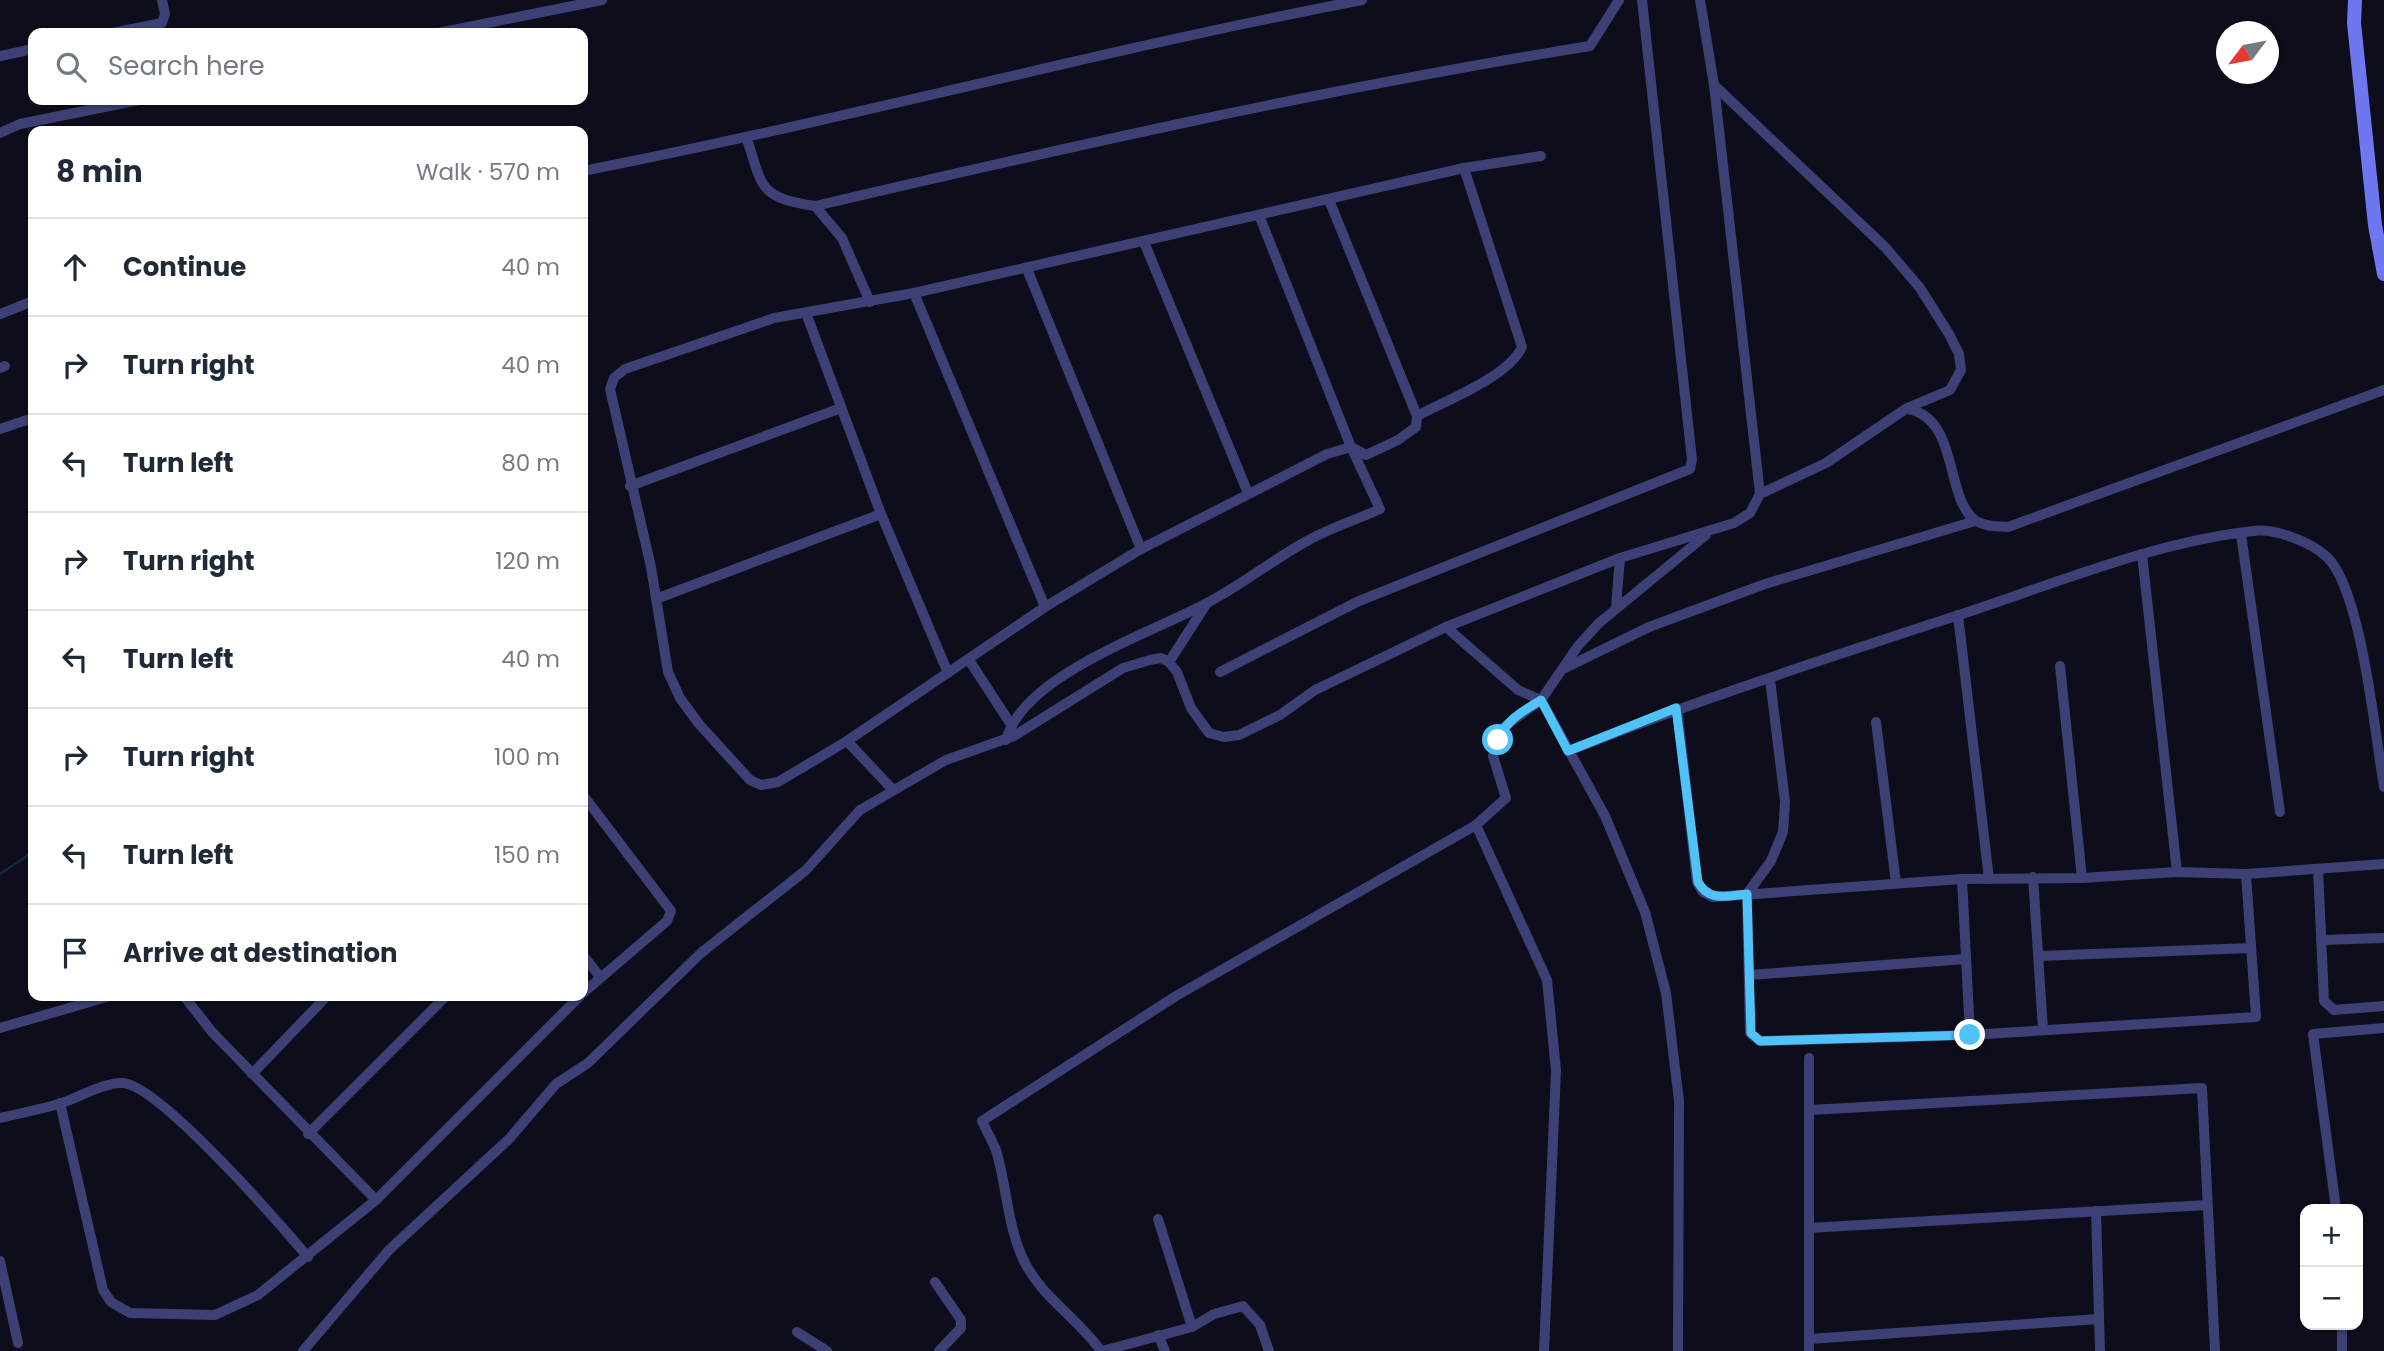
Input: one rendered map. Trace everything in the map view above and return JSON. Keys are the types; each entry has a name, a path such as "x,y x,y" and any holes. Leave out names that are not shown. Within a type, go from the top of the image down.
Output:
{"main road":[{"path":"2355,0 2354,23 2375,225 2384,274"}],"street":[{"path":"137,28 162,23 165,14 162,0"},
{"path":"463,28 602,0"},
{"path":"588,170 747,139 911,98 1362,0"},
{"path":"747,139 763,188 775,198 815,206 1216,116 1466,66 1590,46 1619,0"},
{"path":"1220,672 1359,601 1690,469 1692,460 1642,0"},
{"path":"303,1351 389,1250 491,1157 556,1084 588,1063 701,953 806,870 860,810 893,790 962,753 1006,740 1123,668 1150,660 1161,659 1169,662 1177,672 1199,723 1209,733 1224,737 1239,735 1280,715 1315,690 1446,627 1620,558 1711,531 1750,513 1760,494 1714,85 1700,0"},
{"path":"0,56 28,50"},
{"path":"1714,85 1885,247 1920,288 1949,334 1959,354 1961,370 1950,390 1908,408 1826,463 1760,494"},
{"path":"0,133 20,124 114,105"},
{"path":"1329,200 1417,416 1416,427 1398,440 1366,455 1351,447 1327,454 1141,549 1045,607 847,741 778,782 761,785 750,780 699,724 680,698 668,672 651,567 630,486 610,389 614,378 625,369 774,318 914,293 1464,168 1541,156"},
{"path":"1417,416 1504,369 1517,357 1522,347 1464,168"},
{"path":"815,206 842,238 870,302"},
{"path":"1006,740 1010,723 1025,704 1128,638 1207,603 1308,540 1380,509 1351,447 1259,215"},
{"path":"1144,242 1248,494"},
{"path":"1027,269 1141,549"},
{"path":"914,293 1045,607"},
{"path":"0,314 28,303"},
{"path":"806,313 881,514 948,673"},
{"path":"1908,408 1929,417 1940,432 1965,506 1975,520 1992,526 2008,527 2384,390"},
{"path":"630,486 841,408"},
{"path":"0,429 28,420"},
{"path":"656,599 881,514"},
{"path":"1562,669 1649,627 1765,584 1975,520"},
{"path":"1568,751 1676,708 2142,554 2255,530 2277,533 2311,548 2327,558 2342,581 2354,618 2384,787"},
{"path":"1269,1351 1260,1325 1243,1306 1214,1314 1192,1327 1101,1351 1090,1336 1044,1293 1023,1259 1007,1206 996,1150 982,1121 1176,996 1476,825 1506,798 1493,756 1504,727 1541,700 1578,646 1616,607 1711,531"},
{"path":"2241,534 2280,811"},
{"path":"2142,554 2177,872"},
{"path":"1616,607 1620,558"},
{"path":"1169,662 1207,603"},
{"path":"1958,615 1989,879"},
{"path":"1446,627 1518,690 1541,700 1605,816 1646,912 1666,993 1678,1101 1678,1351"},
{"path":"969,660 1010,723"},
{"path":"2060,666 2082,878"},
{"path":"1770,679 1786,802 1783,832 1767,868 1747,894 1751,1033 1760,1041 1970,1035 2256,1017 2246,874"},
{"path":"1676,708 1698,882 1703,892 1713,897 1962,879 2082,878 2177,872 2246,874 2384,864"},
{"path":"1876,722 1896,883"},
{"path":"847,741 893,790"},
{"path":"588,802 671,911 667,921 588,989"},
{"path":"1476,825 1547,981 1556,1070 1544,1351"},
{"path":"2318,869 2324,1001 2328,1007 2384,1006"},
{"path":"2033,877 2043,1030"},
{"path":"1962,879 1970,1035"},
{"path":"2321,940 2384,938"},
{"path":"2040,956 2250,948"},
{"path":"1749,975 1966,959"},
{"path":"588,961 600,977"},
{"path":"0,1028 93,1001"},
{"path":"188,1001 212,1032 308,1134 376,1200"},
{"path":"252,1074 322,1001"},
{"path":"308,1134 441,1001"},
{"path":"60,1104 103,1290 111,1302 130,1313 215,1315 258,1294 308,1257 376,1200 576,1001"},
{"path":"2335,1204 2313,1034 2384,1028"},
{"path":"1809,1058 1809,1351"},
{"path":"0,1118 60,1104 120,1083 133,1085 148,1093 213,1155 308,1257"},
{"path":"1810,1110 2202,1088 2215,1351"},
{"path":"1809,1228 2207,1205"},
{"path":"2096,1211 2100,1351"},
{"path":"1158,1219 1192,1327"},
{"path":"0,1261 19,1343"},
{"path":"935,1282 961,1320 961,1328 939,1351"},
{"path":"1809,1339 2099,1319"},
{"path":"2342,1330 2342,1351"},
{"path":"797,1332 827,1351"},
{"path":"1158,1335 1165,1351"}],"waterway":[{"path":"0,874 28,855"}],"route":[{"path":"1498,740 1504,727 1515,716 1541,700 1568,751 1676,708 1698,882 1703,892 1713,897 1747,894 1751,1033 1755,1038 1760,1041 1970,1035"}]}
